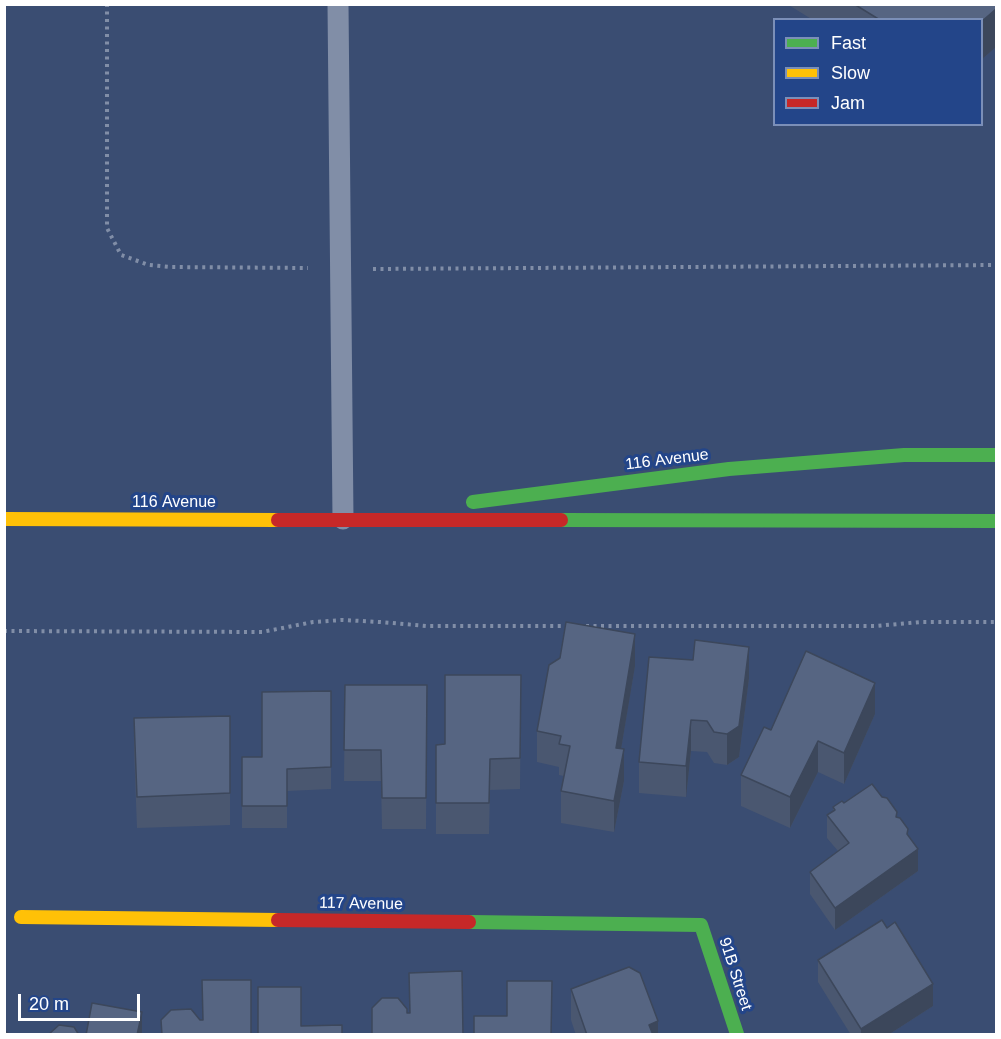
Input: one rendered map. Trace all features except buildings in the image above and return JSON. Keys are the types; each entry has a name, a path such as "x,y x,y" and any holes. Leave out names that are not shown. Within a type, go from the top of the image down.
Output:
{"main road":[{"name":"116 Avenue","path":"460,504 729,469 904,455 996,455"},
{"name":"116 Avenue","path":"343,519 437,507"},
{"name":"116 Avenue","path":"4,519 996,521"},
{"name":"117 Avenue","path":"21,917 701,925"},
{"name":"91B Street","path":"701,925 737,1035"}],"lane":[{"path":"338,4 343,519"}],"path":[{"path":"108,4 108,228 121,255 149,265 340,269 996,265"},
{"path":"4,631 261,632 313,622 342,620 427,626 876,627 921,622 996,622"}],"traffic: fast":[{"path":"473,502 729,469 904,455 996,455"},
{"path":"561,520 996,521"},
{"path":"469,922 701,925 737,1034"}],"traffic: slow":[{"path":"4,519 278,520"},
{"path":"21,917 278,920"}],"traffic: jam":[{"path":"278,520 561,520"},
{"path":"278,920 469,922"}]}
